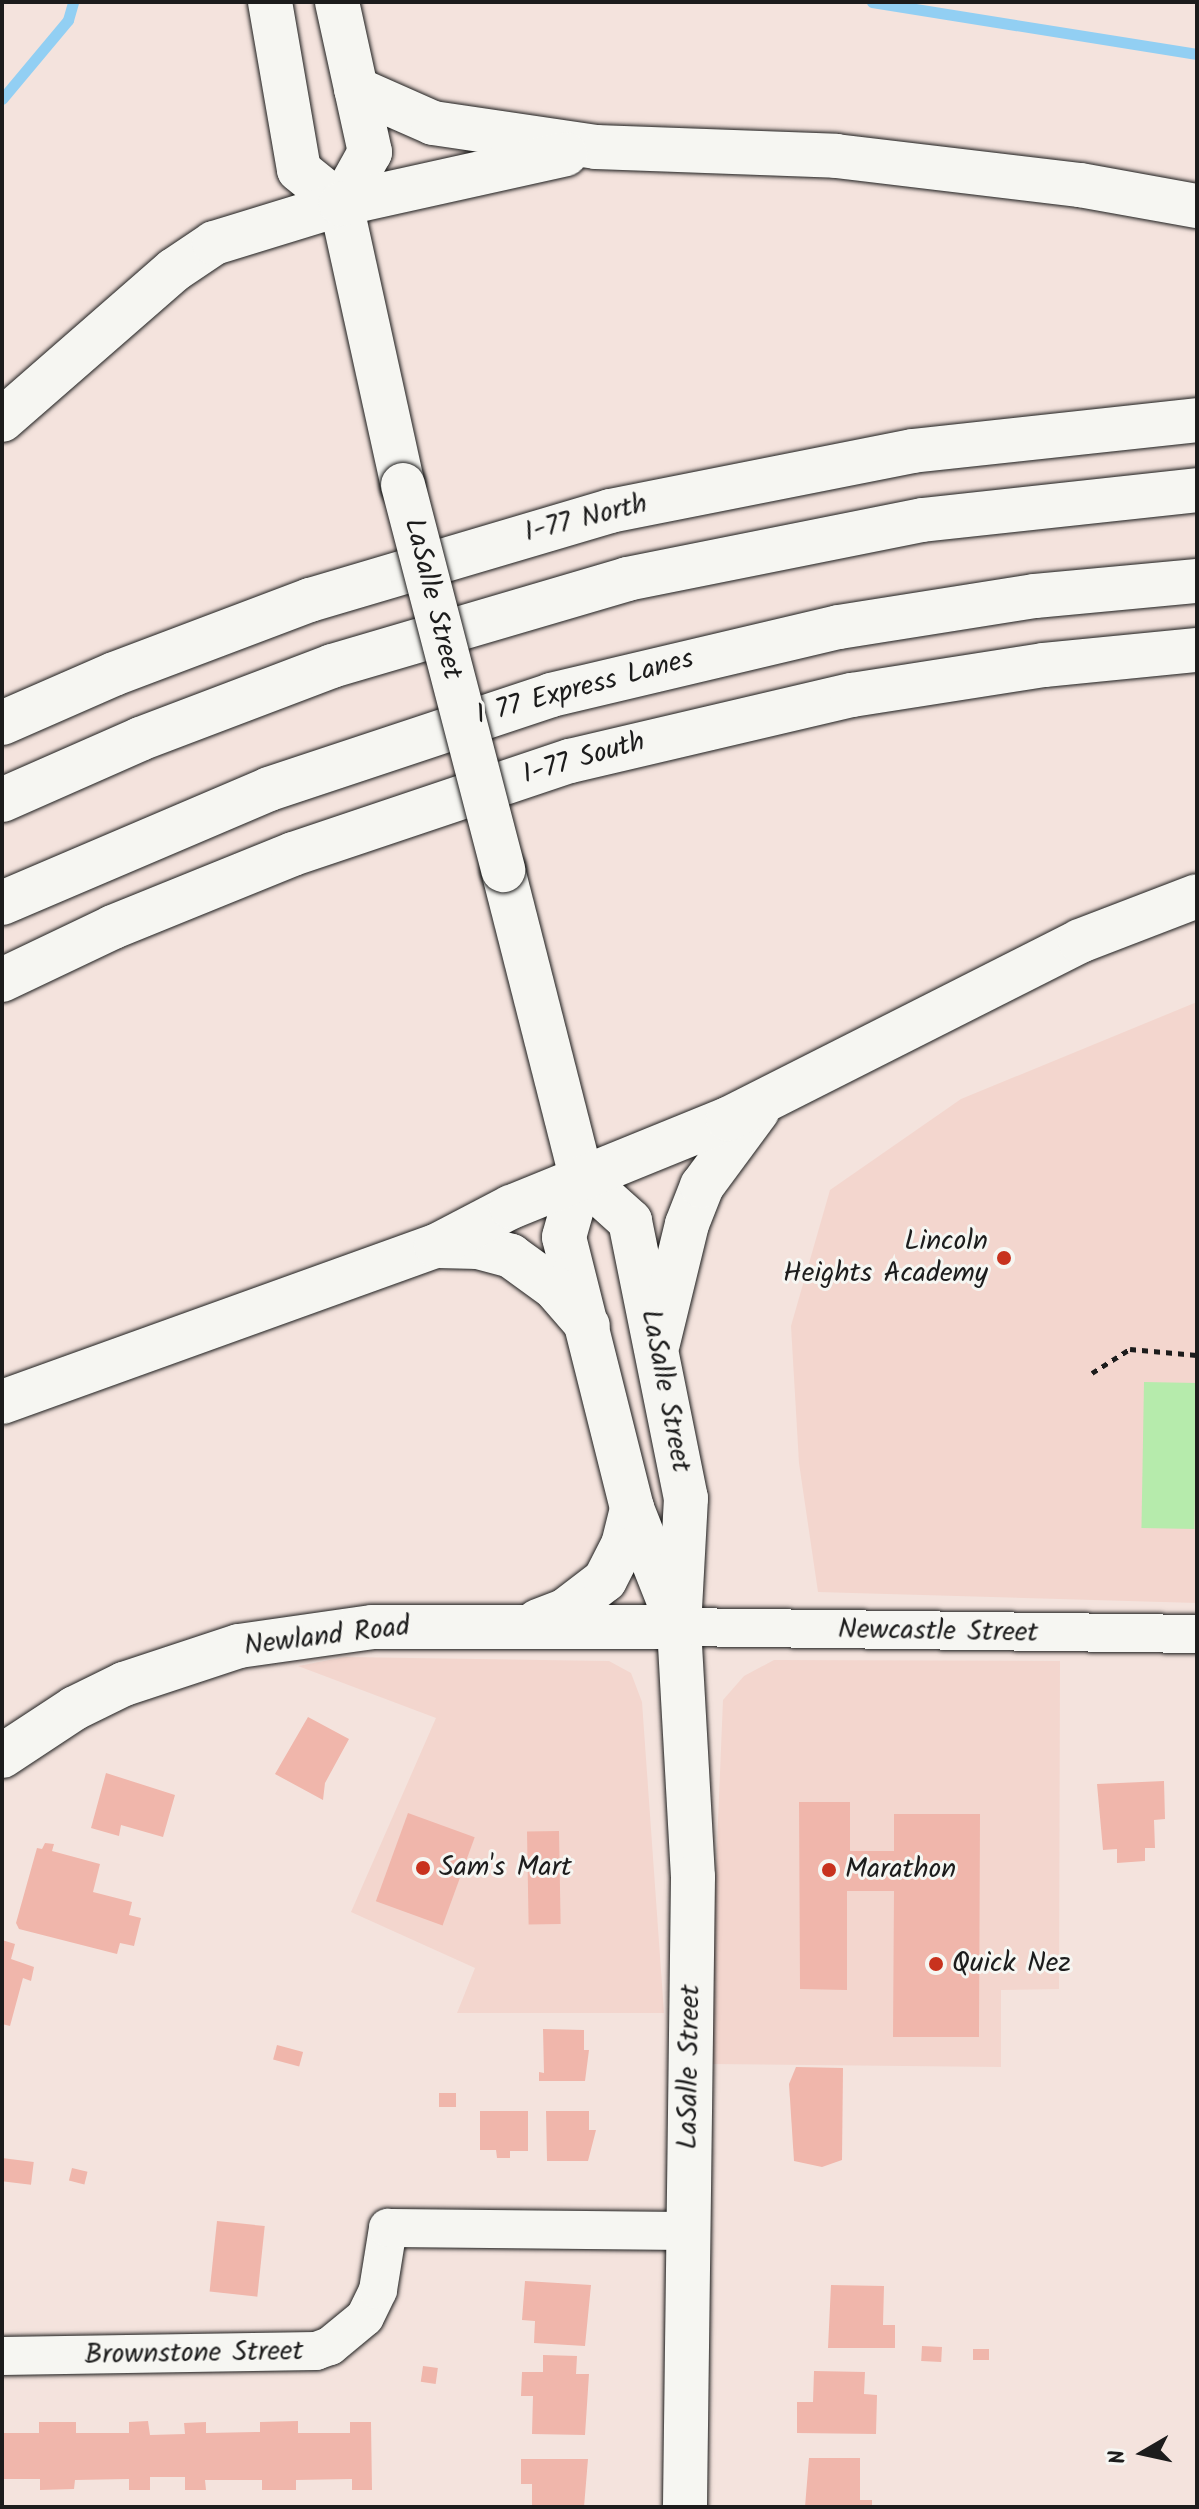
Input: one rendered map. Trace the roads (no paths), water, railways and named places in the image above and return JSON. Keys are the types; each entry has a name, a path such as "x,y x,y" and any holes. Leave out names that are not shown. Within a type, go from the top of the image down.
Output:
{"main road":[{"path":"270,2 299,170 341,204"},
{"path":"337,2 370,152 341,204"},
{"path":"356,89 433,123 596,147 836,156 1080,185 1197,206"},
{"path":"2,420 193,256 248,229 341,204 596,147"},
{"name":"LaSalle Street","path":"341,204 403,485 581,1177 564,1237 632,1508 679,1627"},
{"name":"I-77 North","path":"2,723 114,674 310,600 610,511 912,451 1197,420"},
{"path":"2,800 140,739 332,666 627,579 922,520 1197,490"},
{"name":"I 77 Express Lanes","path":"2,903 269,789 551,695 867,622 1035,596 1197,581"},
{"name":"I-77 South","path":"2,980 113,927 293,854 570,761 852,695 1044,665 1197,650"},
{"path":"2,1402 436,1246 581,1177 766,1101 1080,941 1197,896"},
{"path":"658,1343 687,1224 702,1186 730,1142 766,1101"},
{"name":"LaSalle Street","path":"581,1177 630,1221 658,1343 686,1498 679,1627 692,1834 685,2507"},
{"path":"436,1246 478,1247 511,1256 555,1288 588,1326"},
{"path":"529,1625 566,1610 605,1580 623,1545 632,1508"},
{"name":"Newland Road","path":"2,1756 75,1708 124,1684 239,1646 372,1627 679,1627"}],"street":[{"name":"Newcastle Street","path":"679,1627 1197,1634"},
{"name":"Brownstone Street","path":"2,2356 316,2351 330,2346 365,2317 378,2290 388,2228 688,2231"}],"waterway":[{"path":"2,99 68,20 73,2"},
{"path":"872,2 1197,54"}],"place":[{"name":"Lincoln Heights Academy","path":"1004,1258"},
{"name":"Sam's Mart","path":"423,1868"},
{"name":"Marathon","path":"829,1870"},
{"name":"Quick Nez","path":"936,1964"}]}
